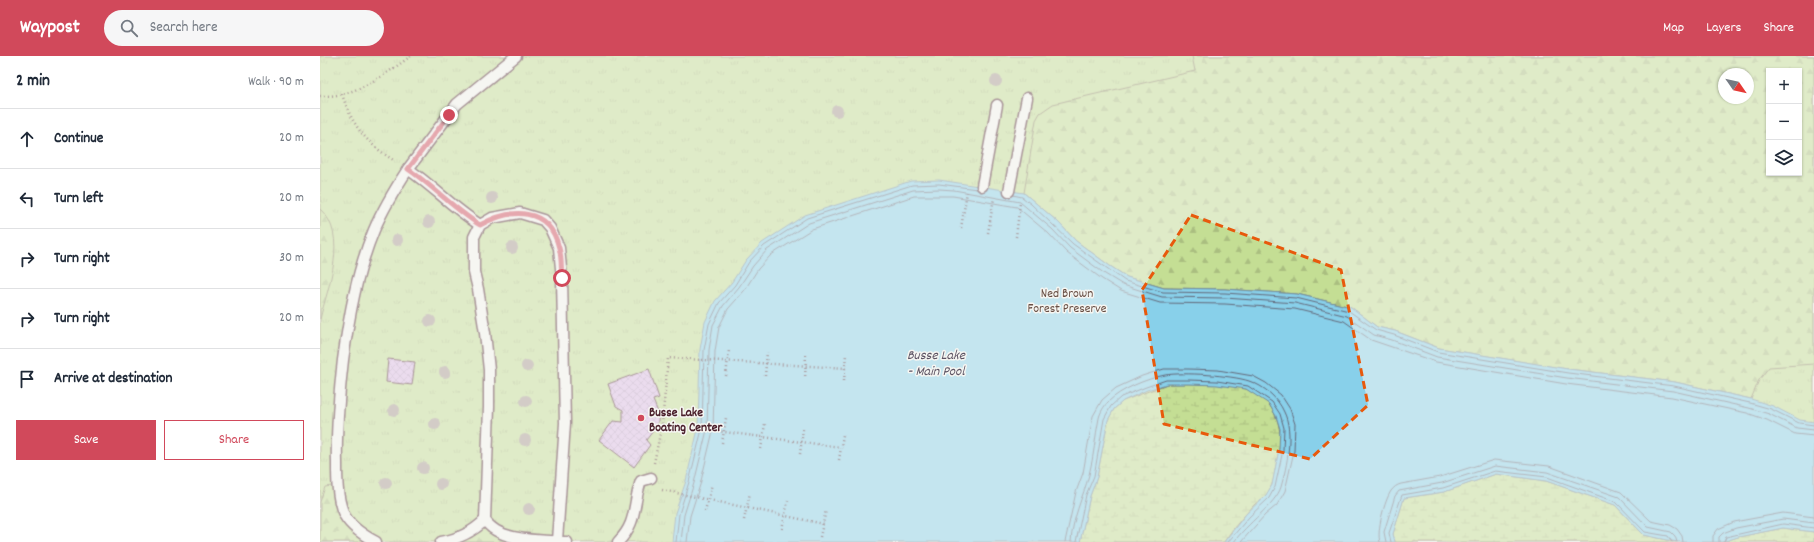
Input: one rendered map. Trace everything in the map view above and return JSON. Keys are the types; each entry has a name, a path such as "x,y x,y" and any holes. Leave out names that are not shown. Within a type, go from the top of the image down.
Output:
{"lane":[{"path":"376,542 363,535 352,525 343,513 337,477 337,409 351,309 364,260 378,221 408,169 457,104 516,56"},
{"path":"1009,191 1026,98"},
{"path":"982,186 997,105"},
{"path":"408,169 427,182 456,209 480,225"},
{"path":"520,213 532,216 543,220 550,228 559,248 562,278 565,423 562,542 503,537 489,528 485,520 489,407 488,370 485,333 473,265 474,237 480,225 492,218 504,215 520,213"},
{"path":"618,542 628,532 633,518 637,492 641,481 650,483"},
{"path":"441,542 462,536 476,528 485,520"}],"path":[{"path":"320,96 342,94 363,86 388,73 411,56"},
{"path":"342,94 348,114 360,132 374,148 408,169"},
{"path":"961,228 967,191"},
{"path":"988,233 994,197"},
{"path":"1016,237 1020,202"},
{"path":"726,376 729,350"},
{"path":"765,376 767,352"},
{"path":"804,380 806,353"},
{"path":"844,381 846,354"},
{"path":"824,524 650,483 662,424 668,358 846,368"},
{"path":"722,443 726,418"},
{"path":"662,424 840,447"},
{"path":"761,449 765,424"},
{"path":"800,454 803,429"},
{"path":"839,460 843,435"},
{"path":"705,511 712,484"},
{"path":"744,520 750,492"},
{"path":"782,529 788,501"},
{"path":"820,537 826,510"}],"highlighted area":[{"path":"1191,215 1341,270 1368,405 1310,459 1164,424 1142,290"}],"green space":[{"name":"Ned Brown Forest Preserve","path":"320,56 1814,56 1814,542 320,542"},
{"path":"1192,56 1814,56 1814,364 1769,367 1759,380 1751,399 1675,382 1560,368 1439,348 1395,331 1377,327 1351,307 1297,294 1225,289 1164,288 1127,277 1076,241 1058,222 1024,193 1036,120 1040,113 1053,104 1195,71"},
{"path":"320,209 329,220 335,247 331,277 320,319"},
{"path":"1167,384 1227,385 1246,389 1256,393 1264,399 1275,415 1280,434 1280,444 1270,490 1242,518 1224,542 1080,542 1090,496 1097,477 1108,420 1114,409 1123,401"},
{"path":"1496,474 1546,481 1615,505 1644,535 1677,542 1395,542 1393,534 1404,498 1444,492"},
{"path":"338,485 343,513 376,542 320,542 320,502 325,487"},
{"path":"485,520 489,528 567,542 441,542"},
{"path":"1783,528 1814,532 1814,542 1722,542 1738,537"}],"water":[{"name":"Busse Lake - Main Pool","path":"939,180 1024,193 1058,222 1076,241 1110,266 1127,277 1164,288 1225,289 1297,294 1351,307 1377,327 1395,331 1439,348 1568,369 1675,382 1751,399 1773,406 1800,420 1814,422 1814,532 1783,528 1738,537 1722,542 1677,542 1644,535 1615,505 1546,481 1496,474 1444,492 1404,498 1393,534 1395,542 1224,542 1246,514 1266,495 1272,485 1279,449 1280,429 1276,416 1269,404 1246,389 1217,385 1167,384 1147,390 1123,401 1114,409 1108,420 1097,477 1090,496 1080,542 672,542 675,513 686,481 698,429 700,349 705,322 715,301 732,282 746,260 762,243 805,215 911,181"}],"building":[{"path":"388,359 415,362 412,385 386,382"},
{"name":"Busse Lake Boating Center","path":"649,369 659,398 653,400 659,415 657,426 646,440 650,445 634,467 599,440 613,421 623,422 623,410 616,406 608,384"}],"place":[{"name":"Busse Lake Boating Center","path":"641,418"}],"route":[{"path":"449,115 408,169 427,182 456,209 480,225 492,218 520,213 543,220 550,228 559,248 562,278"}]}
